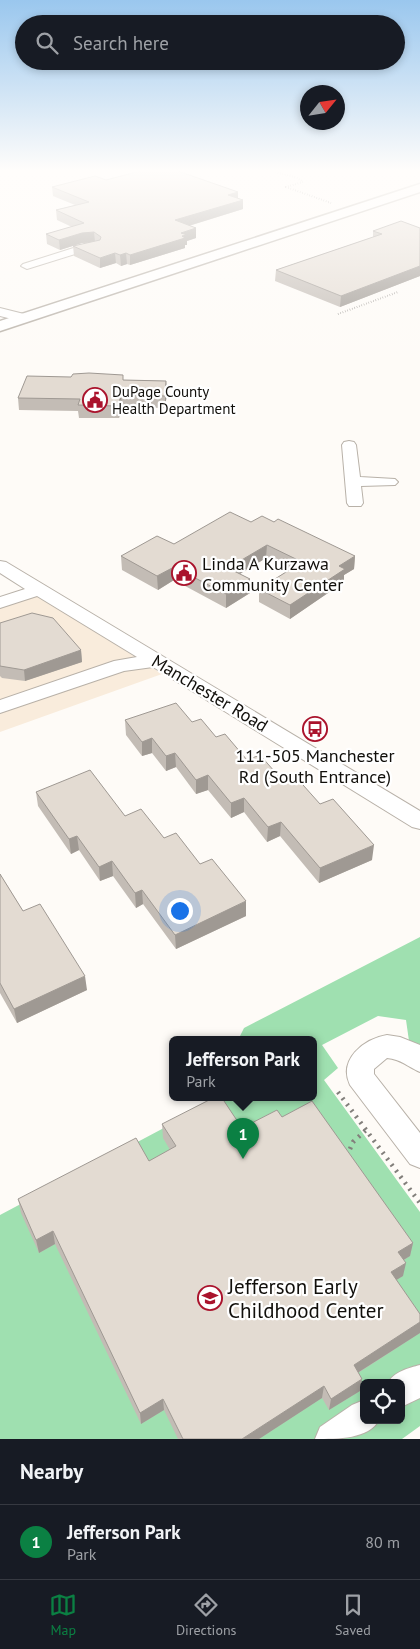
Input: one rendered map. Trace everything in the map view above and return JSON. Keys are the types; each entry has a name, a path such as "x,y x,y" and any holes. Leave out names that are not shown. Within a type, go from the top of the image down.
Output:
{"main road":[{"path":"0,326 270,237"}],"street":[{"path":"27,266 86,247 100,249 101,254 44,272"},
{"path":"52,258 67,264"},
{"path":"0,312 24,318"},
{"path":"349,445 355,503"},
{"path":"353,481 390,482"},
{"name":"Manchester Road","path":"0,566 420,821"},
{"path":"0,604 39,590"},
{"path":"121,665 130,645"},
{"path":"0,707 121,665 157,661"},
{"path":"420,1060 413,1053 396,1047 377,1050 361,1064 360,1078 420,1155"},
{"path":"405,1388 420,1381"},
{"path":"332,1439 360,1420"}],"path":[{"path":"338,314 398,292"},
{"path":"338,1092 420,1203"},
{"path":"350,1149 353,1142 366,1130"}],"shaded area":[{"path":"37,594 162,674 0,732 0,607"}],"green space":[{"name":"Jefferson Early Childhood Center","path":"420,937 420,1049 409,1041 406,1020 378,1016 322,1045 338,1068 324,1080 420,1212 420,1426 402,1439 0,1439 0,1215 209,1104 210,1101 317,1101 317,1036 240,1036 244,1028"}],"building":[{"path":"53,237 68,237 59,240"},
{"path":"101,237 185,238 130,255 115,253 100,258 73,246 100,240"},
{"path":"373,237 420,237 420,266 341,296 276,270"},
{"path":"73,374 123,375 123,380 166,381 165,396 121,395 118,406 78,405 80,399 18,398 27,376 71,377"},
{"name":"Linda A Kurzawa Community Center","path":"230,512 251,522 262,516 274,522 278,519 355,556 339,566 345,569 290,605 259,589 302,562 267,545 228,568 250,579 226,594 174,567 157,576 121,556 157,536 174,544"},
{"path":"32,613 53,618 81,650 24,670 0,666 0,623"},
{"path":"176,703 192,722 201,719 216,737 225,734 247,760 260,755 283,781 295,776 320,804 333,799 374,845 320,868 281,822 268,827 244,798 231,803 208,775 196,780 175,753 166,756 152,738 142,742 125,720"},
{"path":"90,770 125,816 141,809 164,838 176,833 200,864 212,859 246,901 175,935 142,890 135,893 112,861 99,867 77,836 69,839 36,792"},
{"path":"0,874 23,911 40,904 85,976 14,1009 0,983"},
{"name":"Jefferson Early Childhood Center","path":"207,1101 224,1101 242,1128 277,1110 282,1117 312,1101 413,1243 398,1252 406,1263 391,1272 420,1314 420,1322 354,1365 362,1379 331,1399 324,1386 242,1439 183,1439 163,1399 140,1413 53,1231 36,1240 18,1199 136,1138 149,1161 176,1146 162,1124"}],"place":[{"name":"DuPage County Health Department","path":"95,400"},
{"name":"Linda A Kurzawa Community Center","path":"184,573"},
{"name":"111-505 Manchester Rd (South Entrance)","path":"315,729"},
{"name":"Jefferson Park","path":"243,1159"},
{"name":"Jefferson Early Childhood Center","path":"210,1298"}]}
